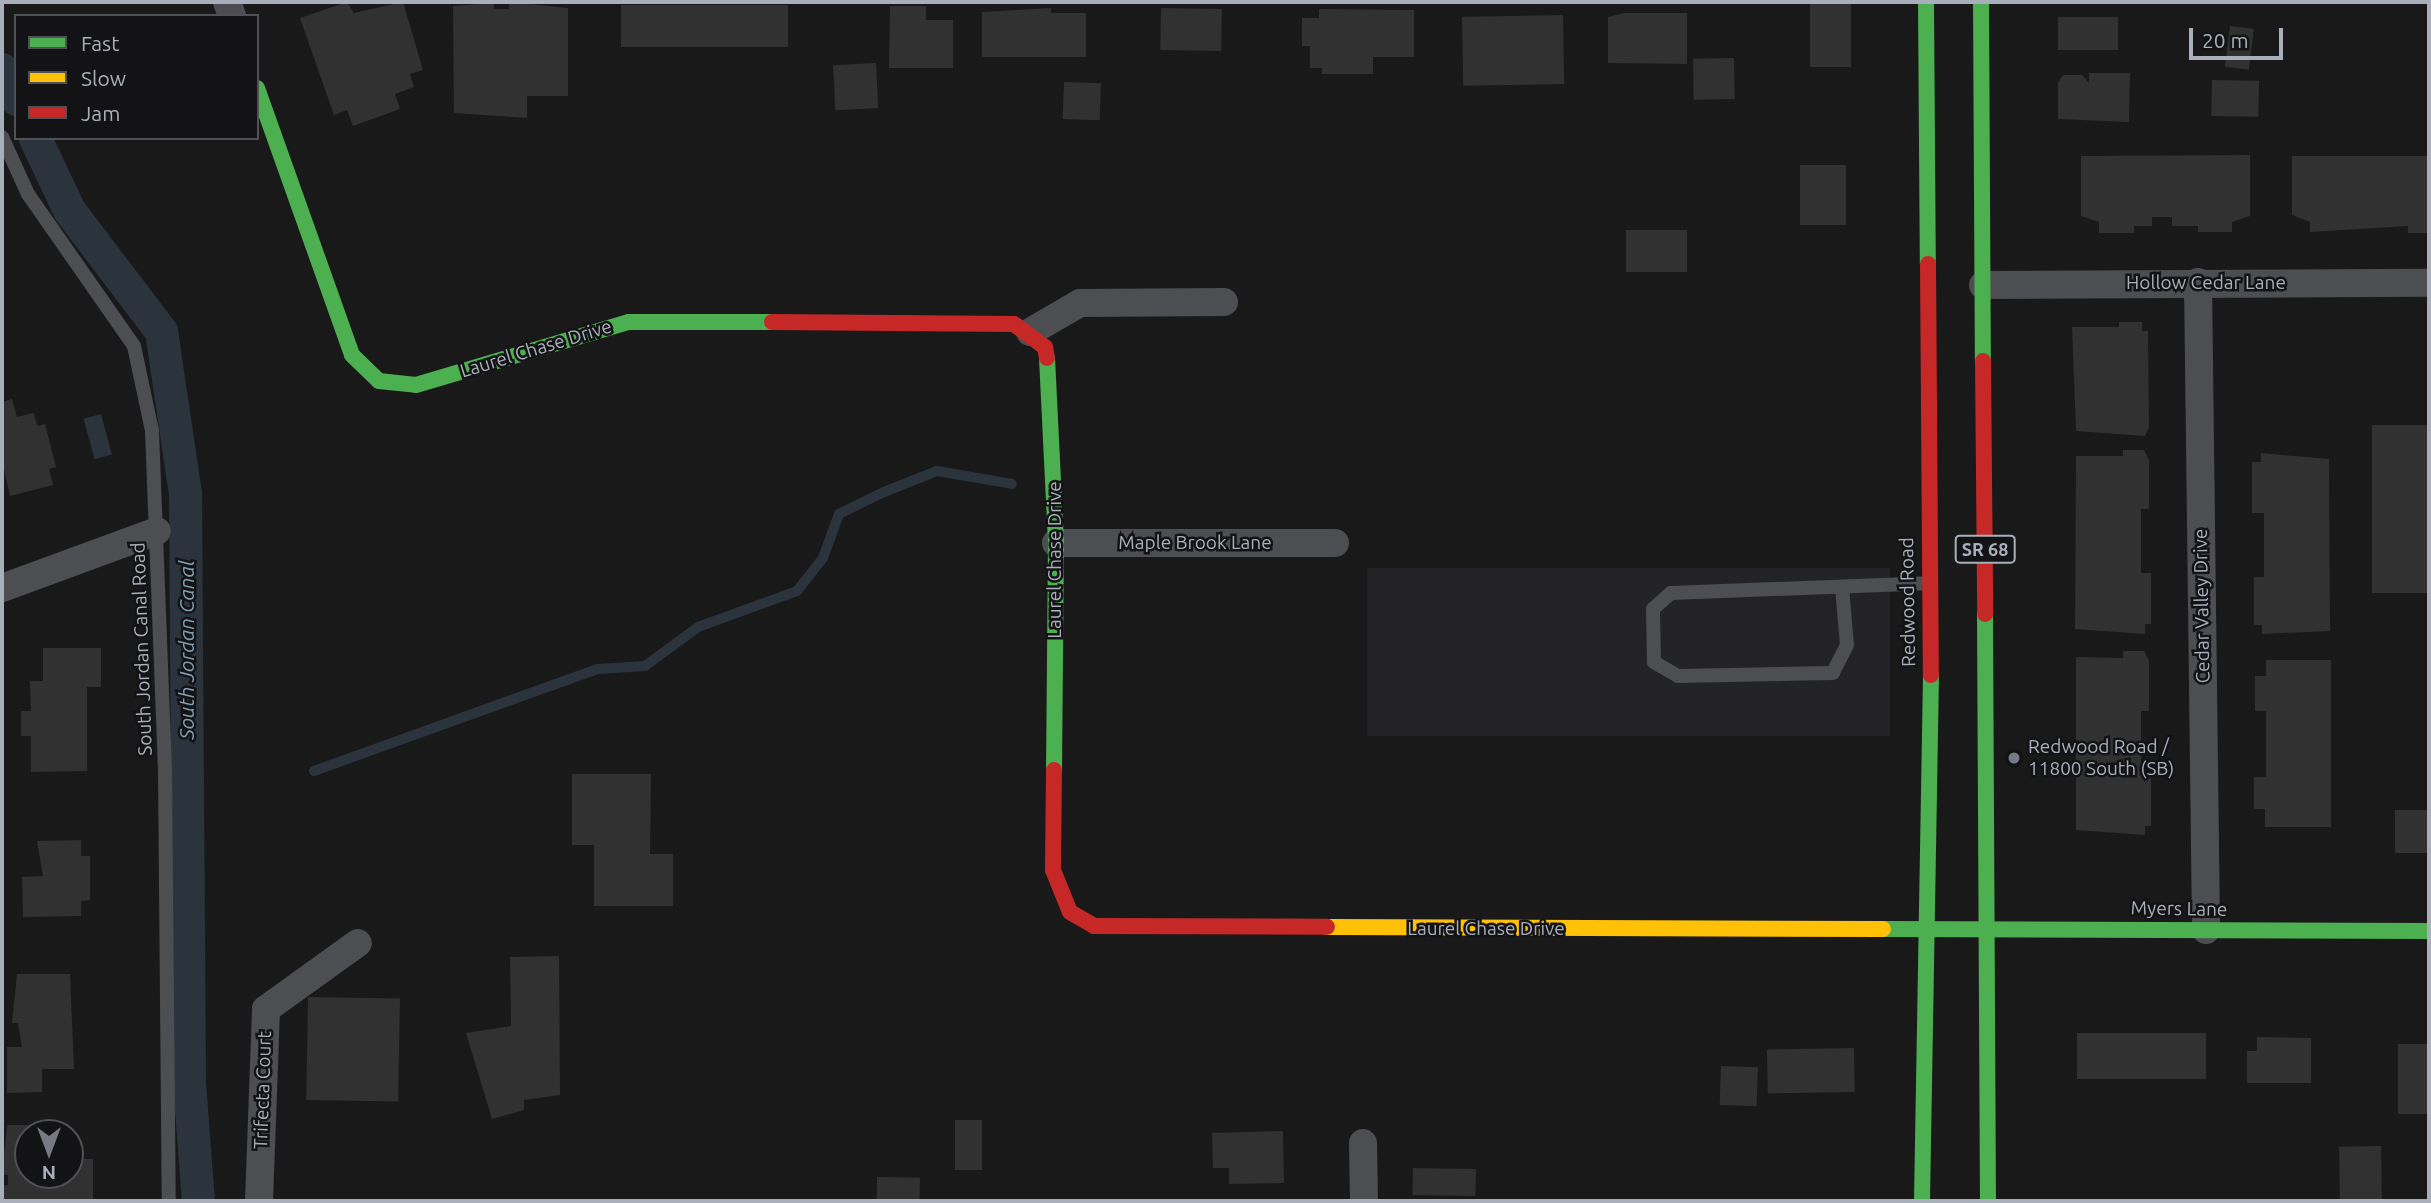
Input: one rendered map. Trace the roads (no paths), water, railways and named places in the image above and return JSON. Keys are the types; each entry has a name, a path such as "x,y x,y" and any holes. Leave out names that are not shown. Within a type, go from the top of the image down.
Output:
{"main road":[{"name":"Redwood Road","path":"1922,1201 1928,928 1926,2"},
{"name":"SR 68","path":"1981,2 1988,1201"},
{"name":"Laurel Chase Drive","path":"259,94 352,355 379,381 416,385 629,322 994,322 1030,332 1045,347 1051,367 1056,543 1053,870 1070,912 1094,926 1928,928"},
{"name":"Myers Lane","path":"1928,928 2429,931"}],"street":[{"name":"Cedar Valley Drive","path":"2198,282 2206,930"},
{"name":"Hollow Cedar Lane","path":"1983,285 2429,283"},
{"path":"1030,332 1080,303 1224,302"},
{"path":"2,588 157,531"},
{"name":"Maple Brook Lane","path":"1056,543 1335,543"},
{"name":"Trifecta Court","path":"259,1201 266,1009 358,943"},
{"path":"1363,1143 1364,1201"}],"lane":[{"name":"South Jordan Canal Road","path":"2,137 27,194 134,346 152,431 157,531 169,1201"},
{"path":"1842,587 1847,645 1833,673 1678,676 1654,662 1653,609 1671,593 1928,583"}],"waterway":[{"name":"South Jordan Canal","path":"2,69 14,95"},
{"name":"South Jordan Canal","path":"36,140 69,210 161,331 185,494 189,1082 198,1201"},
{"path":"314,771 598,669 645,666 698,627 797,591 823,558 839,514 884,492 937,471 1012,484"}],"place":[{"name":"Redwood Road / 11800 South (SB)","path":"2014,758"}]}
